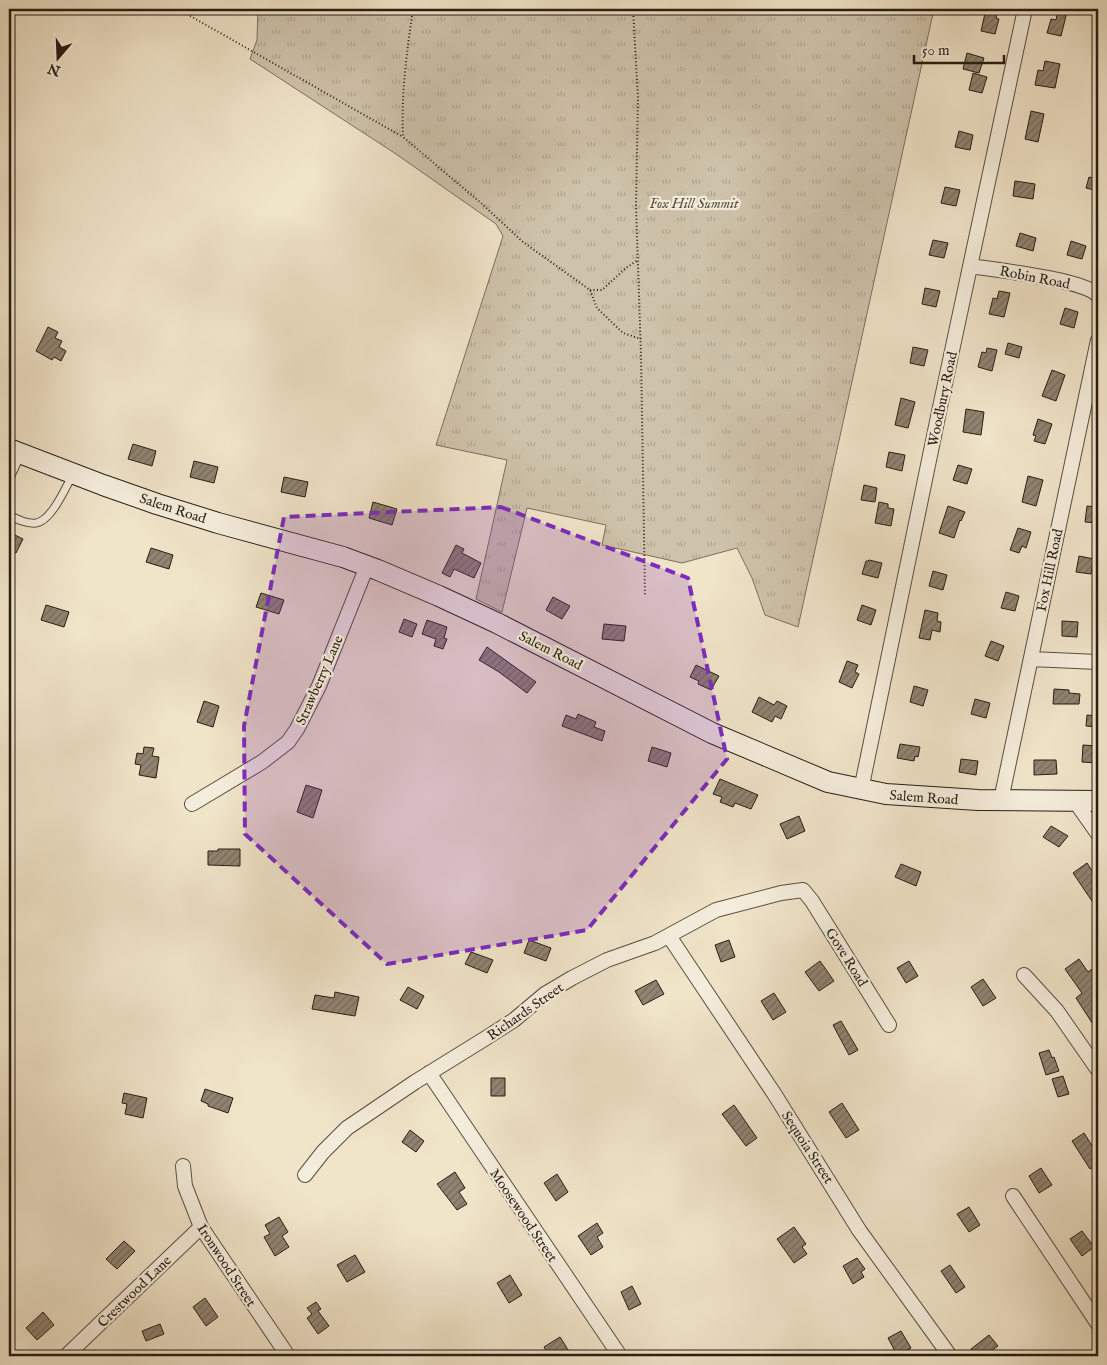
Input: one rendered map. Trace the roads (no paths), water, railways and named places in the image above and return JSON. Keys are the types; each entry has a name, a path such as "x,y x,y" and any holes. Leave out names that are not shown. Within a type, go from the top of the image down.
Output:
{"main road":[{"name":"Salem Road","path":"15,451 73,474 218,523 343,557 367,566 497,623 720,737 828,782 886,794 1001,800 1098,801"}],"street":[{"name":"Woodbury Road","path":"861,790 1025,9"},
{"name":"Robin Road","path":"970,266 1051,278 1080,286 1096,292 1098,295"},
{"name":"Fox Hill Road","path":"1001,800 1098,340"},
{"name":"Strawberry Lane","path":"192,804 262,762 288,742 297,729 319,686 367,566"},
{"path":"1030,659 1098,662"},
{"path":"1074,800 1098,834"},
{"name":"Richards Street","path":"305,1175 323,1152 347,1128 429,1073 514,1020 545,994 572,978 607,960 656,943 716,910 804,890"},
{"name":"Gove Road","path":"804,890 890,1025"},
{"name":"Sequoia Street","path":"669,936 775,1095 859,1230 950,1356"},
{"path":"1024,975 1057,1011 1098,1070"},
{"name":"Moosewood Street","path":"429,1073 620,1356"},
{"name":"Ironwood Street","path":"183,1166 185,1186 201,1227 288,1356"},
{"path":"1013,1196 1098,1324"},
{"name":"Crestwood Lane","path":"66,1356 201,1227"}],"lane":[{"path":"9,480 15,451"},
{"path":"9,515 25,522 38,523 49,515 73,474"}],"park label":[{"name":"Fox Hill Summit","path":"694,203"}]}
